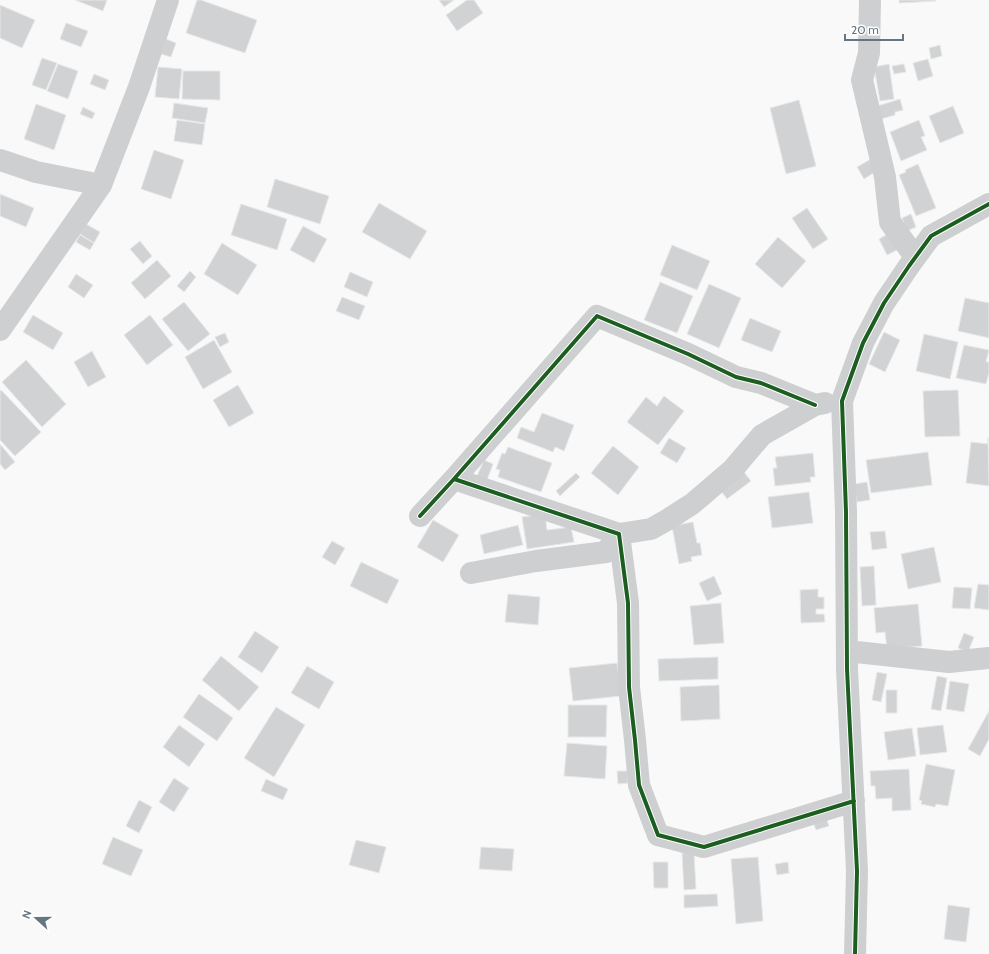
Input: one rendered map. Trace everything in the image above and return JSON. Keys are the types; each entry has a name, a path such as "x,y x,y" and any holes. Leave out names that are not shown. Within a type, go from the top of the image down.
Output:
{"street":[{"path":"0,330 101,185 139,87 168,0"},
{"path":"870,0 869,53 862,80 885,177 890,222 915,257"},
{"path":"0,160 36,172 101,185"},
{"path":"855,954 857,871 847,651 846,512 842,401 863,343 884,303 915,257 931,236 989,204"},
{"path":"420,516 597,316 688,354 736,377 761,383 815,405"},
{"path":"454,479 619,534 651,530 692,504 733,469 762,435 815,405 842,401"},
{"path":"471,573 536,561 606,552 619,534"},
{"path":"619,534 628,603 629,687 639,786 658,835 704,847 854,801"},
{"path":"847,651 949,662 989,658"}],"building":[{"path":"75,0 107,0 103,11"},
{"path":"197,0 201,0 257,20 245,53 186,33"},
{"path":"439,0 454,0 444,7"},
{"path":"467,0 474,0 483,13 457,31 446,15"},
{"path":"899,0 936,0 936,1 899,3"},
{"path":"0,5 35,20 22,48 0,38"},
{"path":"66,23 88,31 81,47 60,39"},
{"path":"166,39 176,43 171,57 161,54"},
{"path":"940,45 942,56 931,59 929,48"},
{"path":"42,58 57,63 46,90 32,85"},
{"path":"928,59 933,76 918,81 913,63"},
{"path":"58,64 78,71 68,99 47,91"},
{"path":"889,64 894,99 880,101 874,67"},
{"path":"904,64 906,72 894,74 892,66"},
{"path":"158,67 182,69 179,99 155,97"},
{"path":"183,71 220,71 220,100 182,99"},
{"path":"94,74 109,80 105,90 90,84"},
{"path":"900,99 903,110 895,112 895,115 878,120 874,107"},
{"path":"799,100 816,166 786,174 770,108"},
{"path":"174,103 208,108 205,123 172,118"},
{"path":"36,104 66,115 54,150 24,139"},
{"path":"953,106 964,133 940,143 929,116"},
{"path":"83,107 95,113 92,119 80,114"},
{"path":"177,120 205,124 202,145 174,141"},
{"path":"919,120 925,136 921,137 927,150 901,161 890,132"},
{"path":"154,150 184,160 171,199 141,189"},
{"path":"871,159 878,170 864,179 857,167"},
{"path":"918,164 936,208 916,216 899,175 906,172 905,170"},
{"path":"275,179 329,196 320,224 267,207"},
{"path":"0,194 34,208 26,227 0,216"},
{"path":"379,203 427,231 410,259 362,232"},
{"path":"241,204 287,219 277,250 231,235"},
{"path":"807,208 828,239 813,249 792,218"},
{"path":"911,214 916,227 907,231 902,218"},
{"path":"86,224 100,232 94,243 80,234"},
{"path":"303,226 327,239 314,263 290,250"},
{"path":"891,232 899,249 887,255 879,239"},
{"path":"80,235 94,243 90,250 76,242"},
{"path":"778,237 806,261 782,288 755,264"},
{"path":"140,241 152,256 143,264 130,249"},
{"path":"222,243 257,265 238,295 204,274"},
{"path":"672,245 710,261 697,290 660,275"},
{"path":"157,260 171,276 145,299 131,283"},
{"path":"190,271 196,277 184,292 177,286"},
{"path":"350,272 373,282 367,297 344,287"},
{"path":"76,274 93,285 84,298 68,287"},
{"path":"660,282 693,296 677,333 644,320"},
{"path":"709,284 741,298 719,348 687,334"},
{"path":"342,297 365,306 359,320 336,311"},
{"path":"965,298 989,303 989,338 958,331"},
{"path":"184,302 210,334 188,351 162,319"},
{"path":"33,315 63,333 53,350 23,332"},
{"path":"150,315 173,345 147,365 124,335"},
{"path":"750,318 781,331 772,352 741,340"},
{"path":"884,332 900,340 885,372 869,364"},
{"path":"225,333 229,342 220,347 215,337"},
{"path":"924,334 958,342 950,379 916,371"},
{"path":"214,340 232,372 203,389 185,357"},
{"path":"964,345 989,350 986,362 989,362 989,373 986,384 956,378"},
{"path":"92,351 106,377 88,387 74,362"},
{"path":"26,360 66,404 42,427 2,382"},
{"path":"238,385 254,413 229,427 213,400"},
{"path":"1,390 41,432 15,456 0,440"},
{"path":"958,390 960,436 925,437 923,391"},
{"path":"664,396 684,411 658,445 627,422 646,397 657,406"},
{"path":"542,413 574,425 564,451 555,447 553,452 517,438 521,427 534,432"},
{"path":"988,437 989,486 966,483 971,442 988,444"},
{"path":"669,438 686,448 677,463 660,453"},
{"path":"0,444 15,462 5,470 0,464"},
{"path":"613,446 639,467 618,495 591,473"},
{"path":"508,447 552,463 541,492 498,477 500,470 496,469 502,453 505,454"},
{"path":"928,452 932,485 871,493 866,460"},
{"path":"813,453 815,477 810,477 811,482 775,486 773,468 777,468 775,457"},
{"path":"484,460 493,464 487,480 477,476"},
{"path":"744,472 751,481 727,499 721,491"},
{"path":"576,473 580,477 560,496 556,491"},
{"path":"867,482 870,500 857,502 854,484"},
{"path":"809,492 813,523 772,528 768,497"},
{"path":"545,514 547,530 571,527 574,542 527,549 522,517"},
{"path":"433,520 459,535 443,562 417,547"},
{"path":"693,522 697,543 700,543 702,555 691,557 692,561 679,564 672,526"},
{"path":"518,525 523,545 484,554 480,535"},
{"path":"885,531 887,548 872,550 870,532"},
{"path":"332,541 345,548 335,565 322,557"},
{"path":"934,547 941,582 908,589 901,554"},
{"path":"361,562 399,580 387,604 350,586"},
{"path":"874,566 876,605 862,606 860,567"},
{"path":"714,576 722,594 707,601 699,583"},
{"path":"978,584 989,585 989,610 974,608"},
{"path":"954,587 972,588 970,609 952,608"},
{"path":"818,589 818,597 824,597 824,609 816,609 816,614 824,614 825,622 801,623 800,590"},
{"path":"508,594 540,597 538,625 505,622"},
{"path":"721,603 724,643 694,645 690,606"},
{"path":"918,604 922,646 887,649 885,632 876,633 874,608"},
{"path":"255,631 279,647 262,673 238,657"},
{"path":"964,633 974,637 968,652 958,648"},
{"path":"221,656 259,687 239,711 202,680"},
{"path":"718,657 718,679 659,681 658,659"},
{"path":"617,663 621,696 573,701 569,668"},
{"path":"307,666 334,682 319,709 291,693"},
{"path":"877,672 887,674 881,702 872,700"},
{"path":"937,676 947,678 941,711 931,709"},
{"path":"950,681 969,684 964,712 946,709"},
{"path":"719,685 720,719 681,721 680,687"},
{"path":"886,690 897,690 897,713 886,713"},
{"path":"199,694 233,718 217,741 183,717"},
{"path":"568,705 607,705 606,737 568,737"},
{"path":"276,707 305,725 274,777 244,758"},
{"path":"989,711 989,739 980,756 968,749"},
{"path":"179,725 205,744 189,767 163,747"},
{"path":"943,725 947,752 920,755 917,728"},
{"path":"912,728 916,756 888,760 884,732"},
{"path":"567,743 607,746 605,779 564,776"},
{"path":"926,764 955,770 948,806 936,804 935,807 921,804 922,801 919,800"},
{"path":"909,769 911,810 892,811 892,798 876,799 875,786 871,786 870,771"},
{"path":"617,771 627,771 628,783 618,784"},
{"path":"174,778 189,788 174,812 159,802"},
{"path":"266,779 288,789 283,800 261,791"},
{"path":"139,800 152,807 139,833 126,826"},
{"path":"826,818 829,826 816,830 813,822"},
{"path":"113,837 143,850 131,876 102,864"},
{"path":"356,840 386,847 379,873 349,865"},
{"path":"481,847 514,849 512,871 479,869"},
{"path":"682,853 694,853 696,889 684,890"},
{"path":"758,857 763,921 736,924 731,859"},
{"path":"653,862 668,862 668,888 654,888"},
{"path":"788,862 789,873 777,875 775,864"},
{"path":"717,894 718,906 684,908 684,895"},
{"path":"948,905 970,908 966,942 944,939"}],"cycle path":[{"path":"855,954 857,871 847,669 846,512 842,401 863,343 884,303 931,236 989,204"},
{"path":"454,479 597,316 688,354 736,377 761,383 815,405"},
{"path":"420,516 454,479 619,534 628,603 629,687 639,785 658,835 704,847 854,801"}]}
